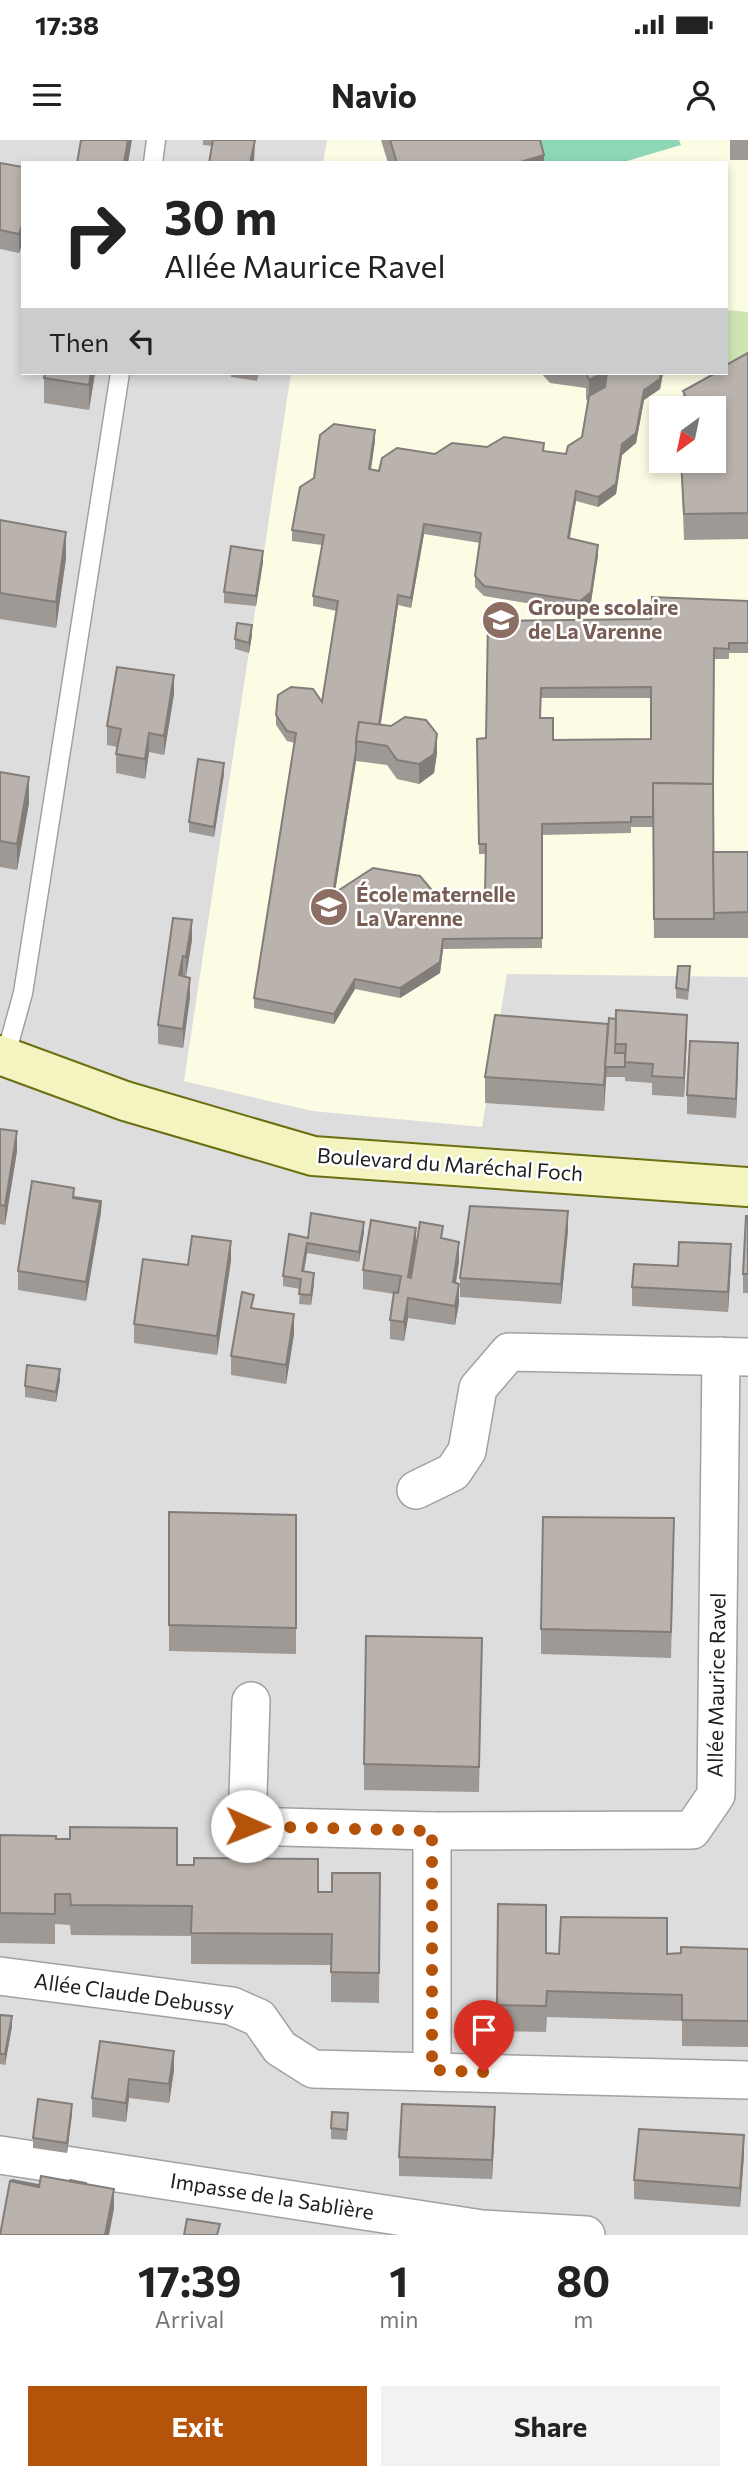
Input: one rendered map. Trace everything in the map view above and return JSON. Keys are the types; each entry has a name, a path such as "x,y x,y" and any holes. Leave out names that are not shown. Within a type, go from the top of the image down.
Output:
{"main road":[{"name":"Boulevard du Maréchal Foch","path":"3,1056 125,1101 313,1156 748,1186"}],"street":[{"name":"Allée Maurice Ravel","path":"251,1701 247,1826 432,1831 692,1830 716,1795 735,1356 509,1352 478,1388 467,1451 453,1472 416,1490"},
{"path":"432,1831 432,2070"},
{"name":"Allée Claude Debussy","path":"0,1976 232,2006 259,2018 280,2048 313,2069 748,2080"},
{"name":"Impasse de la Sablière","path":"0,2155 482,2229 586,2235"}],"lane":[{"path":"153,161 156,140"},
{"path":"3,1056 23,993 120,375"}],"shaded area":[{"path":"0,140 748,140 748,2235 0,2235"},
{"name":"Groupe scolaire de La Varenne","path":"327,140 748,140 748,977 507,974 482,1127 312,1111 184,1081 291,375 728,375 728,161 323,161"}],"green space":[{"path":"531,140 679,140 681,145 627,161 537,161"},
{"path":"728,310 748,312 748,364 728,363"}],"building":[{"path":"81,140 128,140 124,161 77,161"},
{"path":"213,140 255,140 250,161 209,161"},
{"path":"390,140 540,140 544,155 524,161 396,161"},
{"path":"0,163 21,167 21,228 19,234 0,230"},
{"path":"748,353 748,513 684,514 682,473 726,473 726,396 685,396 683,391 712,375 728,375 728,364"},
{"path":"45,375 91,375 89,385 44,378"},
{"path":"607,375 661,375 660,379 644,390 636,433 622,444 616,484 598,497 576,491 568,538 598,545 591,592 580,601 484,586 475,576 481,533 424,524 411,598 398,595 379,725 359,722 333,894 373,868 420,876 435,894 485,893 486,844 479,844 477,739 486,738 488,621 651,619 652,597 748,601 748,643 729,643 729,649 714,648 713,788 713,784 653,783 653,817 631,817 631,822 542,824 542,938 443,939 440,962 400,988 355,979 334,1014 254,998 296,733 287,731 276,715 278,695 291,687 313,689 322,702 338,601 313,596 324,535 292,530 300,487 314,478 320,435 334,424 375,430 369,469 379,471 382,458 397,448 435,454 452,443 487,447 504,437 544,443 543,451 566,454 568,446 582,437 589,396 605,387","holes":["651,687 651,739 553,740 553,718 540,718 541,688"]},
{"path":"0,520 66,532 56,602 0,593"},
{"path":"231,546 263,551 256,596 224,592"},
{"path":"237,623 252,625 249,643 235,639"},
{"path":"117,667 174,675 164,736 149,733 145,759 116,754 121,729 107,726"},
{"path":"405,717 426,720 437,734 434,754 419,764 397,760 387,746 356,741 359,722 391,726"},
{"path":"198,759 224,763 214,827 189,822"},
{"path":"0,772 29,777 17,844 0,841"},
{"path":"653,783 713,784 714,919 654,919"},
{"path":"713,852 748,852 748,912 714,913"},
{"path":"173,918 192,920 186,957 183,956 179,975 190,978 183,1029 158,1025"},
{"path":"678,966 690,966 688,990 676,988"},
{"path":"616,1010 687,1015 684,1078 652,1076 653,1064 625,1062 626,1044 615,1044"},
{"path":"495,1015 608,1024 604,1085 485,1077"},
{"path":"609,1018 616,1019 615,1053 625,1053 625,1067 605,1067"},
{"path":"690,1041 738,1043 736,1099 687,1095"},
{"path":"0,1129 17,1131 5,1206 0,1205"},
{"path":"32,1181 74,1188 73,1198 100,1202 86,1282 18,1271"},
{"path":"74,1197 101,1201 100,1211 100,1202"},
{"path":"470,1206 568,1211 561,1284 460,1278"},
{"path":"311,1213 364,1222 359,1252 307,1243 302,1271 314,1273 311,1295 299,1294 301,1279 283,1276 289,1234 308,1238"},
{"path":"746,1216 748,1274 743,1274"},
{"path":"371,1220 416,1228 408,1277 411,1278 420,1222 443,1226 441,1238 459,1242 453,1282 459,1284 455,1306 408,1298 404,1322 390,1320 394,1292 398,1293 401,1276 363,1270"},
{"path":"192,1236 231,1241 217,1336 134,1324 143,1259 188,1265"},
{"path":"679,1242 731,1244 728,1292 632,1287 634,1264 678,1266"},
{"path":"242,1292 254,1295 251,1308 294,1314 286,1365 231,1356"},
{"path":"27,1365 60,1369 56,1392 25,1386"},
{"path":"169,1512 296,1515 296,1628 169,1625"},
{"path":"543,1517 674,1518 671,1632 541,1629"},
{"path":"366,1636 482,1638 479,1767 364,1764"},
{"path":"70,1827 177,1828 177,1865 194,1865 194,1858 318,1859 318,1892 332,1892 332,1873 380,1873 379,1973 331,1972 332,1934 191,1933 192,1906 71,1905 70,1894 55,1894 55,1914 0,1913 0,1835 56,1836 56,1839 70,1839"},
{"path":"498,1904 546,1905 546,1953 559,1954 561,1917 667,1918 667,1954 681,1953 681,1947 748,1949 748,2021 682,2020 682,1995 547,1991 546,2006 497,2005"},
{"path":"0,2015 12,2016 5,2054 0,2054"},
{"path":"100,2041 174,2051 169,2084 129,2079 126,2103 92,2098"},
{"path":"38,2099 72,2104 67,2143 33,2138"},
{"path":"402,2104 495,2107 492,2160 399,2157"},
{"path":"332,2112 348,2113 347,2130 331,2128"},
{"path":"639,2129 744,2135 740,2188 634,2180"},
{"path":"41,2176 114,2189 105,2235 0,2235 10,2181 39,2187"},
{"path":"11,2181 39,2185 39,2187"},
{"path":"187,2219 220,2224 217,2235 184,2235"}],"place":[{"name":"Groupe scolaire de La Varenne","path":"501,620"},
{"name":"École maternelle La Varenne","path":"329,907"}],"route":[{"path":"247,1826 432,1831 432,2070 484,2072"}]}
